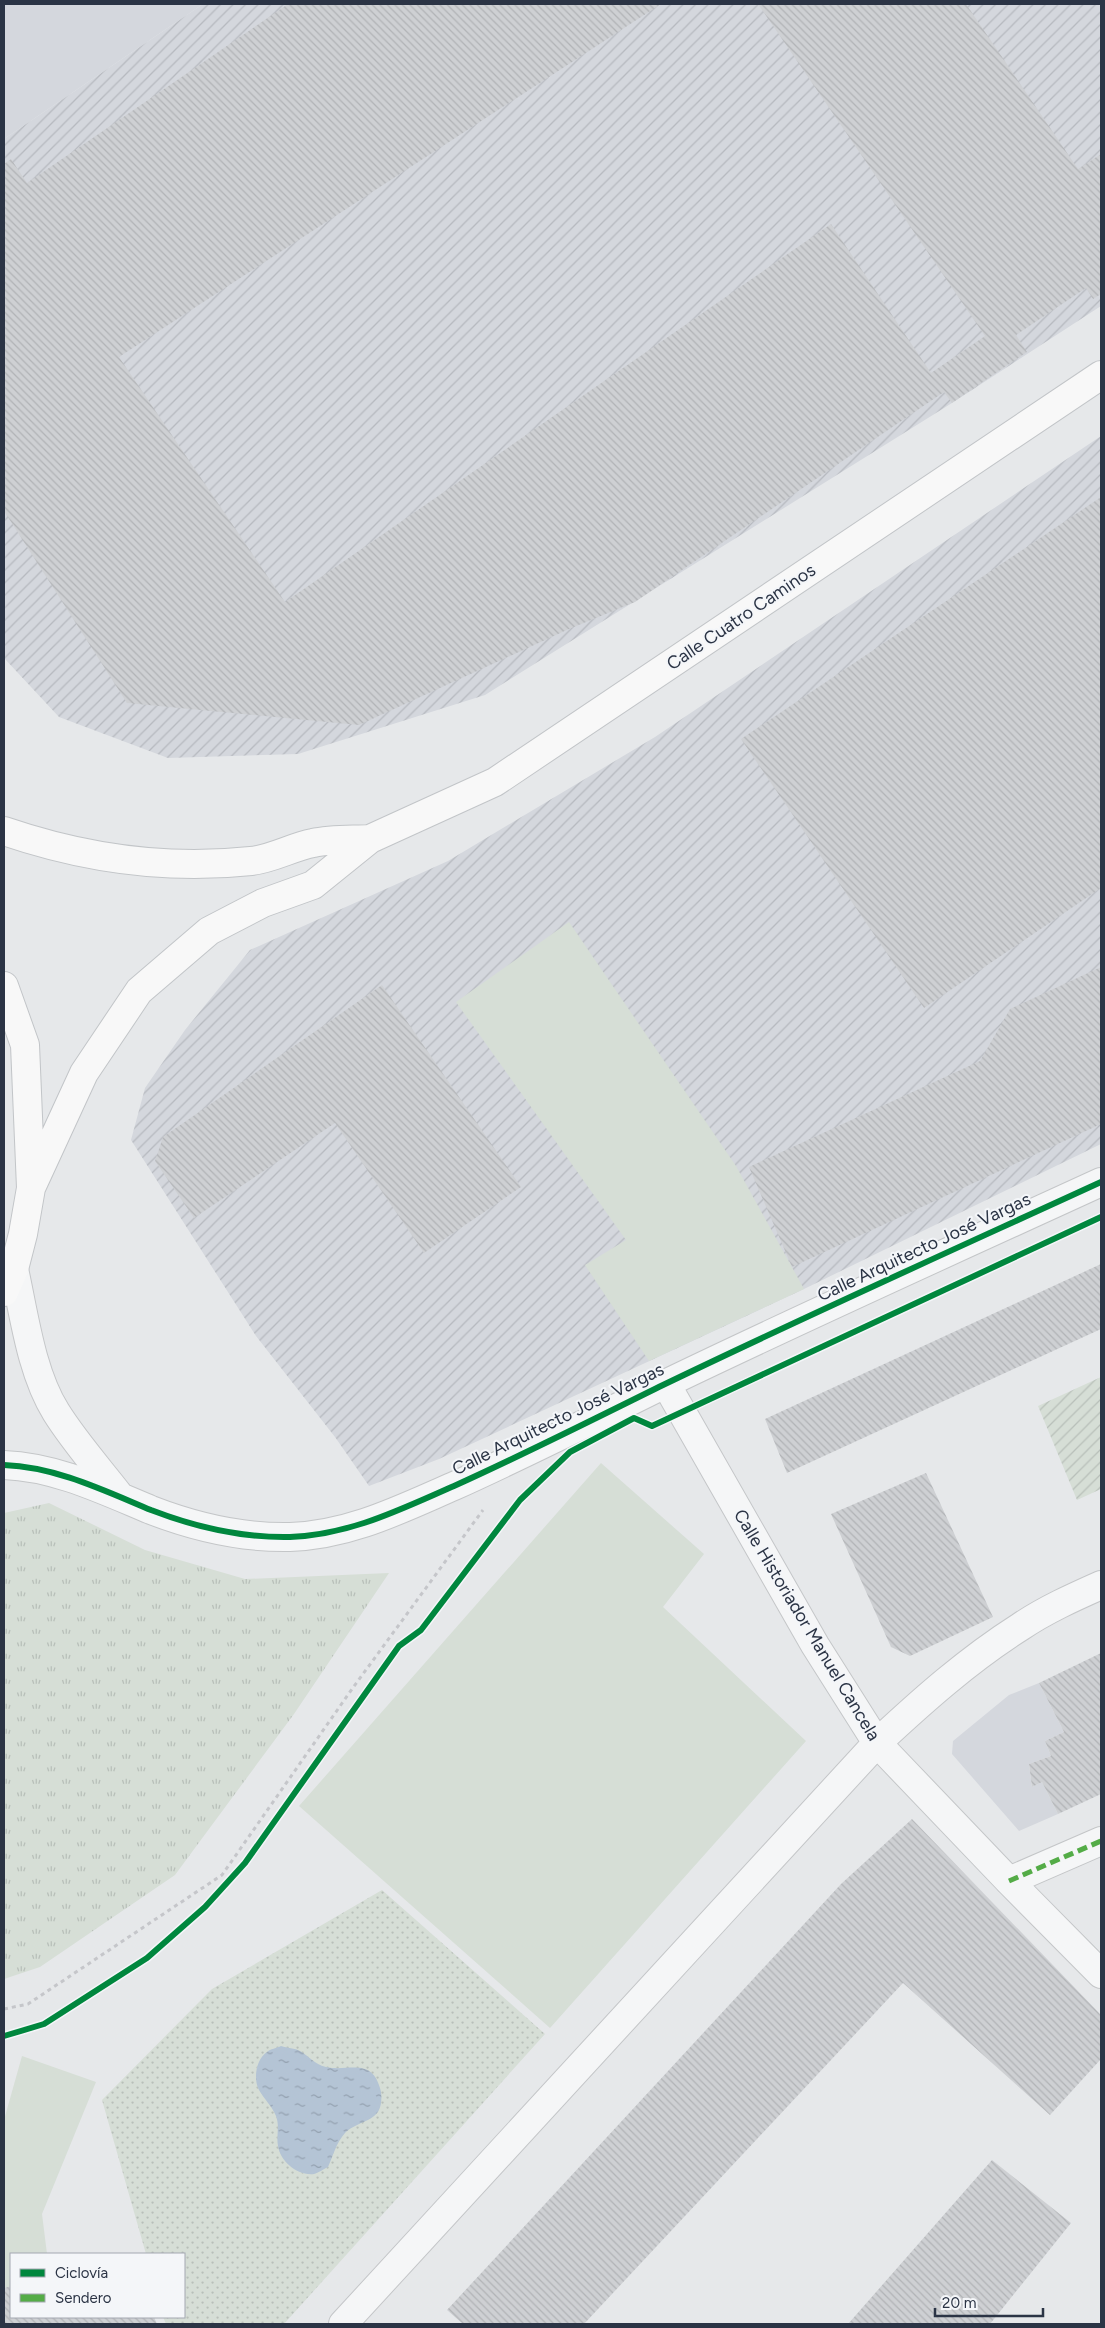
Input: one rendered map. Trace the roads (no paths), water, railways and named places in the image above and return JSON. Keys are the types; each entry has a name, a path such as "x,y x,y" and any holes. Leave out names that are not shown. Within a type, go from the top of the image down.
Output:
{"main road":[{"name":"Calle Cuatro Caminos","path":"30,1188 84,1073 139,991 209,932 263,903 313,885 370,839 495,782 1101,375"},
{"name":"Calle Cuatro Caminos","path":"4,831 34,842 89,854 164,864 253,861 313,843 370,839"},
{"path":"4,986 25,1045 30,1188 23,1234 9,1280"}],"street":[{"name":"Calle Arquitecto José Vargas","path":"4,1465 24,1466 48,1472 119,1495 188,1523 240,1534 290,1537 336,1532 377,1520 506,1462 666,1384 1101,1182"},
{"path":"9,1280 41,1378 55,1411 119,1495"},
{"name":"Calle Historiador Manuel Cancela","path":"666,1384 815,1644 877,1743 1101,1974"},
{"path":"343,2324 877,1743 959,1670 990,1647 1022,1625 1101,1584"},
{"path":"1009,1881 1101,1840"}],"water":[{"path":"281,2046 298,2050 318,2064 326,2067 365,2069 376,2078 381,2090 381,2105 376,2114 345,2133 337,2145 328,2167 314,2174 301,2173 290,2166 282,2157 278,2146 276,2116 257,2085 256,2075 260,2059 268,2051"}]}
